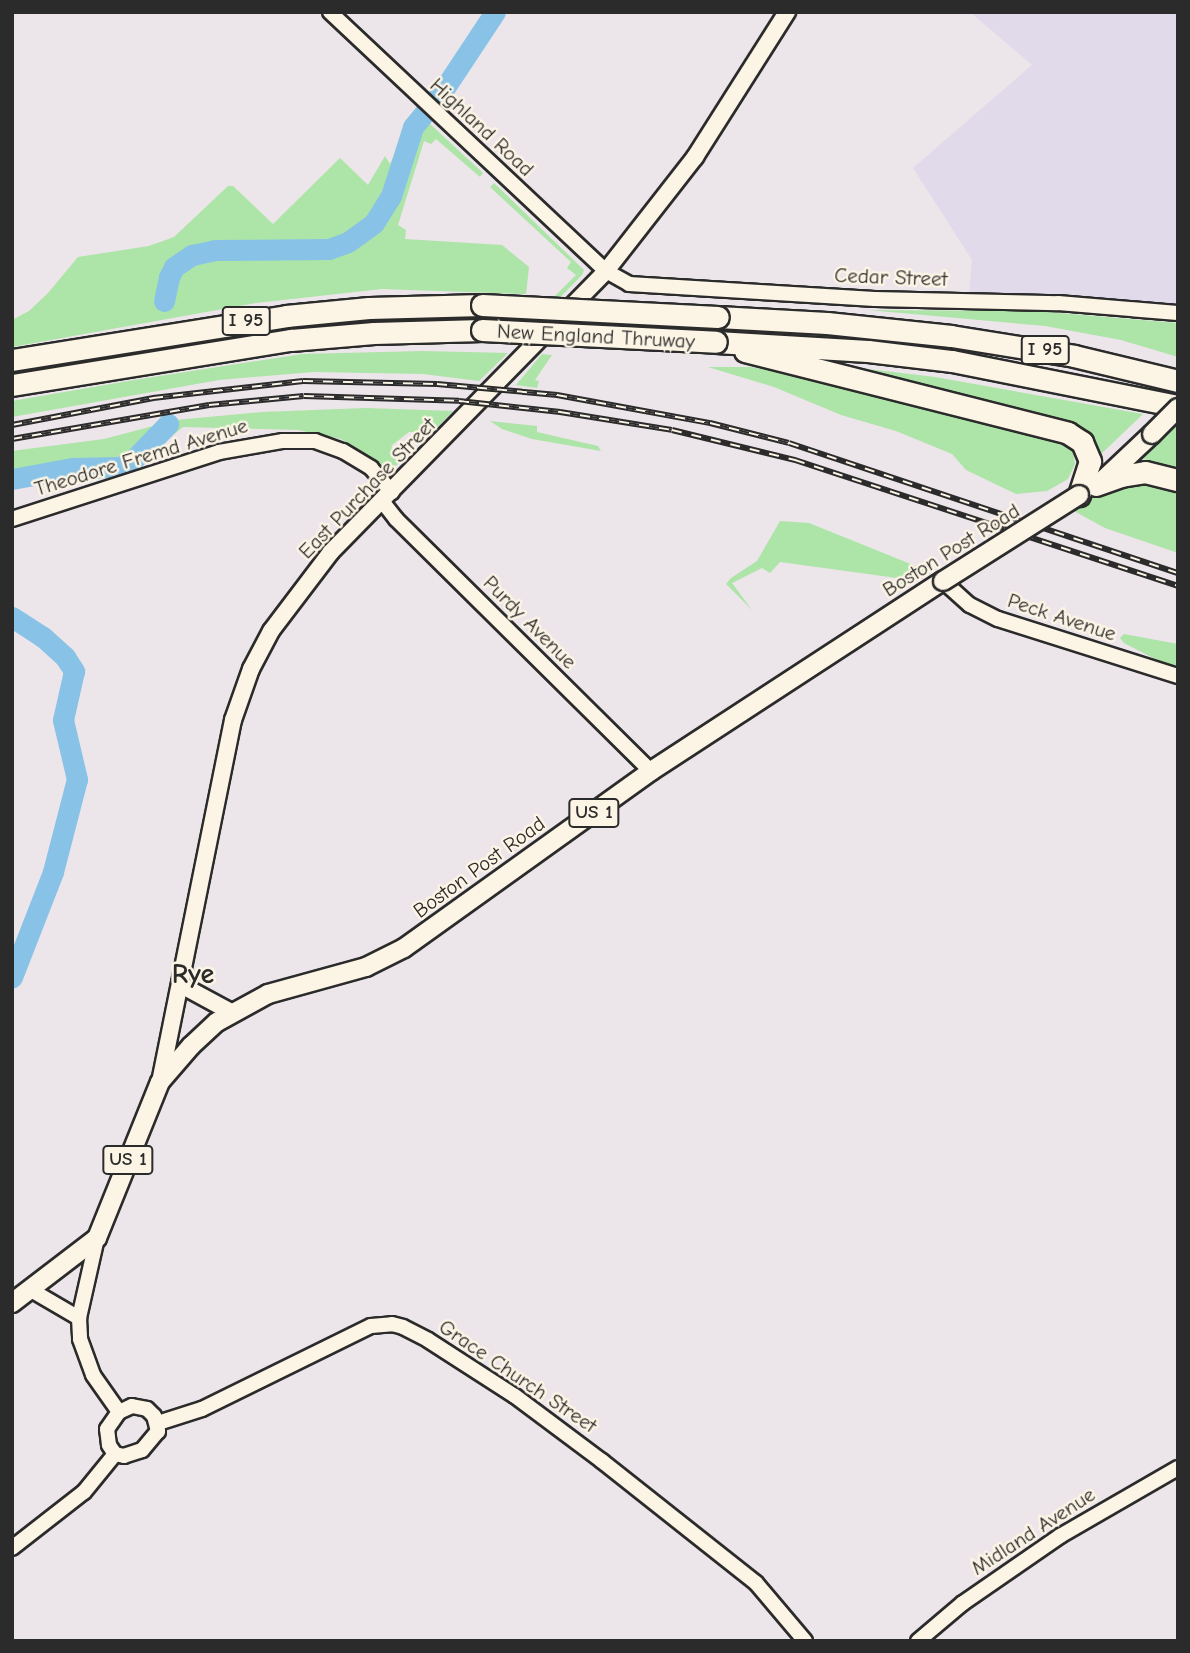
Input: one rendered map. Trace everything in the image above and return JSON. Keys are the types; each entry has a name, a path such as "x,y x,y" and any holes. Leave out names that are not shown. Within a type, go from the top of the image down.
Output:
{"highway":[{"name":"New England Thruway","path":"12,360 286,316 369,309 482,305 869,327 951,336 1074,356 1178,381"},
{"name":"New England Thruway","path":"12,385 291,340 374,333 482,330 869,351 952,360 1146,398 1178,407"},
{"path":"716,342 786,363 1068,433 1082,442 1090,461 1088,490 1145,472 1178,480"},
{"path":"1146,398 1178,413"}],"main road":[{"name":"East Purchase Street","path":"160,1083 233,720 251,669 271,631 298,591 331,552 606,271 695,157 787,12"},
{"name":"Boston Post Road","path":"12,1303 97,1238 160,1083 198,1039 231,1013 268,994 366,967 404,948 651,771 1088,490 1152,434 1178,407"},
{"path":"181,985 231,1013"}],"street":[{"name":"Highland Road","path":"330,12 606,271"},
{"name":"Cedar Street","path":"606,271 618,280 641,287 877,299 1058,303 1178,313"},
{"name":"Theodore Fremd Avenue","path":"12,519 219,452 283,440 315,441 343,451 370,468 387,497"},
{"name":"Purdy Avenue","path":"387,497 396,519 651,771"},
{"name":"Peck Avenue","path":"943,581 970,605 998,619 1178,676"},
{"path":"97,1238 79,1318 81,1348 86,1362 118,1412"},
{"path":"31,1290 79,1318"},
{"name":"Grace Church Street","path":"158,1423 202,1409 371,1326 392,1324 403,1327 515,1396 628,1481 757,1583 805,1641"},
{"path":"139,1406 154,1416 158,1423 155,1438 133,1456 115,1454 109,1445 107,1429 118,1412 139,1406"},
{"path":"12,1548 84,1492 115,1454"},
{"name":"Midland Avenue","path":"918,1641 963,1603 1060,1536 1178,1468"}],"shaded area":[{"path":"970,12 1178,12 1178,308 969,296 972,260 913,168 1032,65"}],"green space":[{"path":"415,110 483,173 480,177 436,139 431,144 424,141 398,225 406,230 405,239 502,245 529,267 526,294 382,289 256,303 12,347 12,320 29,311 48,293 78,257 149,246 174,237 228,186 233,186 273,224 340,158 368,185 385,156 390,164"},
{"path":"494,183 584,270 530,328 523,328 576,275 567,268 571,262 490,187"},
{"path":"868,310 1035,311 1178,323 1178,357 1121,340 1045,326"},
{"path":"423,351 508,353 479,381 423,374 313,372 219,380 12,417 12,401 134,380 302,354"},
{"path":"542,354 552,355 535,380 539,381 537,388 516,385"},
{"path":"843,366 935,377 1143,414 1098,457 1091,447"},
{"path":"708,367 750,367 799,375 1062,439 1073,450 1075,464 1068,479 1047,491 1016,494 966,470 952,454 896,431 841,415 774,387"},
{"path":"366,408 453,411 433,432 409,432 391,446 404,460 389,470 341,439 298,430 183,427 154,451 152,461 95,480 85,471 12,486 12,451 104,439 176,420 262,412"},
{"path":"490,421 537,426 537,432 598,446 601,451 532,439 502,429"},
{"path":"1177,423 1178,469 1140,458"},
{"path":"1128,477 1178,486 1178,553 1105,528 1072,510"},
{"path":"780,521 809,523 928,571 903,587 897,578 780,562 770,573 762,568 732,583 752,610 726,584 757,561"},
{"path":"1124,634 1178,644 1178,666 1163,663 1124,643 1120,638"}],"waterway":[{"path":"164,301 174,267 192,255 215,250 329,249 348,242 374,223 391,196 413,127 444,89 495,12"},
{"path":"12,479 72,468 120,467 134,459 168,424"},
{"path":"12,617 43,637 65,657 74,671 63,720 77,779 53,872 12,977"}],"railway":[{"path":"12,425 153,398 303,381 437,384 557,395 710,423 789,443 1178,573"},
{"path":"12,439 209,405 304,396 459,401 560,412 672,430 795,460 1178,586"}],"district":[{"name":"Rye","path":"193,974"}]}
